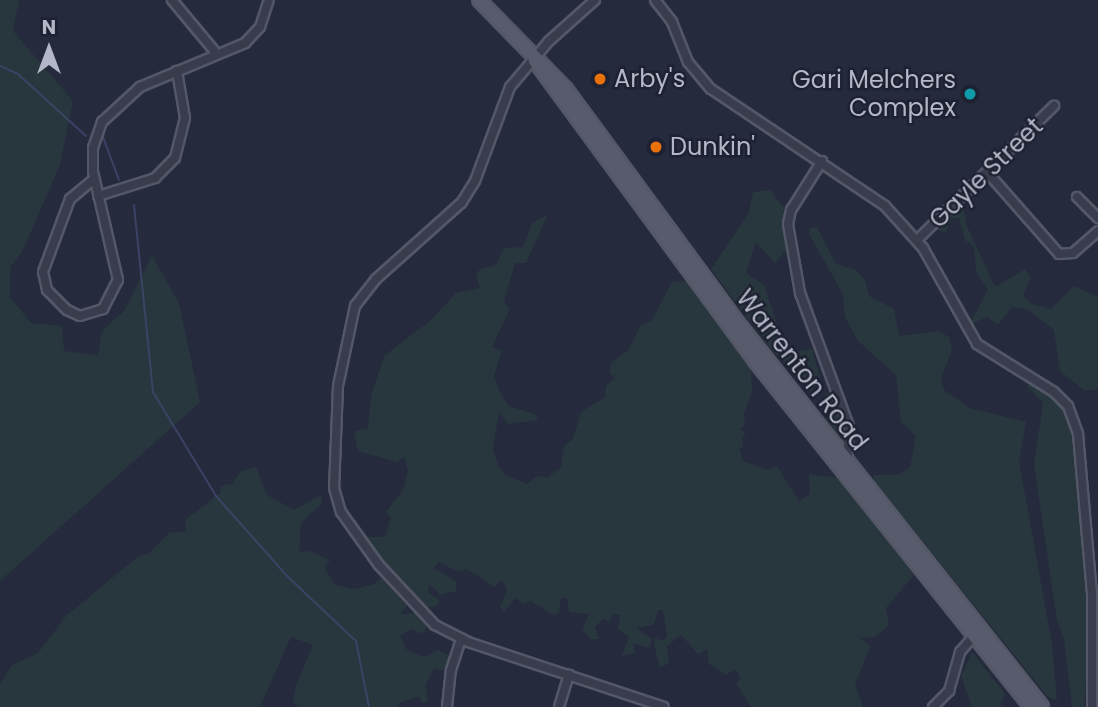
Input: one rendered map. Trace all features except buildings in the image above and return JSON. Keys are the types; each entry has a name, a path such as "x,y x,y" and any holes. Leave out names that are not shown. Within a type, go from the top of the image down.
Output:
{"main road":[{"name":"Warrenton Road","path":"479,0 533,58 1031,707"},
{"path":"493,0 502,24"},
{"name":"Warrenton Road","path":"845,468 1042,707"}],"street":[{"path":"172,0 217,54"},
{"path":"94,179 75,192 62,217 43,272 53,295 68,312 87,316 103,309 115,294 118,272 94,179 93,148 107,115 140,87 253,36 269,0"},
{"path":"595,0 533,58 503,100 475,181 461,203 360,298 347,327 338,386 333,471 341,512 406,600 435,625 461,639 664,707"},
{"path":"655,0 672,22 688,61 711,89 877,200 917,240 977,344 1054,392 1072,413 1078,434 1095,594 1092,707"},
{"path":"98,196 155,178 175,158 185,118 177,71"},
{"name":"Gayle Street","path":"917,240 1054,106"},
{"path":"822,162 790,210 788,224 802,301 849,426 845,468"},
{"path":"987,172 1055,251 1064,255 1076,252 1098,232"},
{"path":"1077,197 1098,218"},
{"path":"933,707 949,691 960,652 974,636"},
{"path":"447,707 451,670 461,639"},
{"path":"559,707 569,675"}],"shaded area":[{"path":"0,0 19,0 13,31 73,101 60,165 22,252 10,267 10,297 31,323 62,326 64,351 98,355 102,331 125,310 152,256 179,303 200,402 0,581"},
{"path":"770,190 784,208 786,250 775,263 756,242 746,273 764,285 787,353 812,349 820,378 811,392 770,348 711,269 749,213 753,192"},
{"path":"958,205 963,206 966,224 995,287 1025,269 1031,277 1023,296 1032,304 1051,309 1074,286 1098,297 1098,389 1085,391 1060,371 1054,330 1029,310 1012,307 998,325 987,317 969,325 988,290 976,271 974,247 965,240 959,218 952,218 945,233 938,230"},
{"path":"548,214 526,263 515,263 504,302 510,309 492,347 502,351 494,376 499,391 509,406 536,415 538,420 508,424 499,412 493,449 498,465 505,475 527,484 536,476 547,478 561,467 564,446 573,439 581,412 605,397 606,386 615,378 609,373 611,363 628,350 641,325 652,320 672,282 688,280 751,367 752,392 744,414 745,426 740,429 746,434 742,437 743,448 739,447 743,461 768,470 777,466 799,501 810,494 809,474 838,478 914,575 886,608 889,625 875,637 860,638 871,646 855,684 863,707 751,707 736,683 741,678 735,669 726,675 709,664 707,650 698,654 681,635 667,646 669,663 660,668 654,645 655,638 663,641 667,636 663,610 658,610 654,625 636,628 652,639 649,648 633,643 635,653 622,656 629,637 618,629 620,615 613,614 609,622 603,619 595,627 599,639 591,639 582,630 589,614 569,612 567,598 561,598 559,613 553,615 531,601 524,604 516,598 504,612 500,607 507,590 502,580 494,587 467,569 456,571 439,562 434,568 457,582 456,591 441,595 429,584 428,592 440,601 435,607 422,608 379,560 366,537 385,537 391,518 386,512 404,488 408,471 404,457 397,462 358,451 354,431 368,429 371,396 384,356 430,321 456,293 480,288 476,275 480,269 496,265 504,248 523,247 532,223"},
{"path":"817,227 836,264 854,269 865,280 869,296 894,309 899,336 939,331 949,337 952,350 941,378 944,390 969,408 1026,422 1019,461 1052,644 1057,700 1048,697 873,480 874,475 897,475 910,467 916,436 901,422 896,375 857,340 845,317 843,294 809,234 810,228"},
{"path":"1031,383 1058,400 1073,432 1089,639 1084,707 1072,707 1064,639 1057,621 1034,464 1043,403 1027,386"},
{"path":"826,393 834,393 845,421 841,442 819,406"},
{"path":"256,467 267,495 294,510 321,495 322,503 301,523 299,552 312,551 330,561 324,567 335,585 355,589 374,584 382,577 407,606 401,614 415,613 427,626 422,634 411,629 400,636 406,649 424,657 438,650 451,657 443,671 434,669 425,685 428,702 422,703 419,696 399,703 399,707 298,707 293,701 296,686 313,645 291,637 260,707 0,707 0,684 12,665 38,653 66,616 140,555 148,554 169,533 186,531 185,520 220,493 221,486 232,484 241,471"},
{"path":"972,652 1005,694 1000,704 1004,707 972,707 961,676"}],"waterway":[{"path":"0,66 18,74 86,136"},
{"path":"103,137 119,180"},
{"path":"134,205 153,392 216,496 288,577 356,641 369,707"}],"place":[{"name":"Arby's","path":"600,79"},
{"name":"Gari Melchers Complex","path":"970,94"},
{"name":"Dunkin'","path":"656,147"}]}
